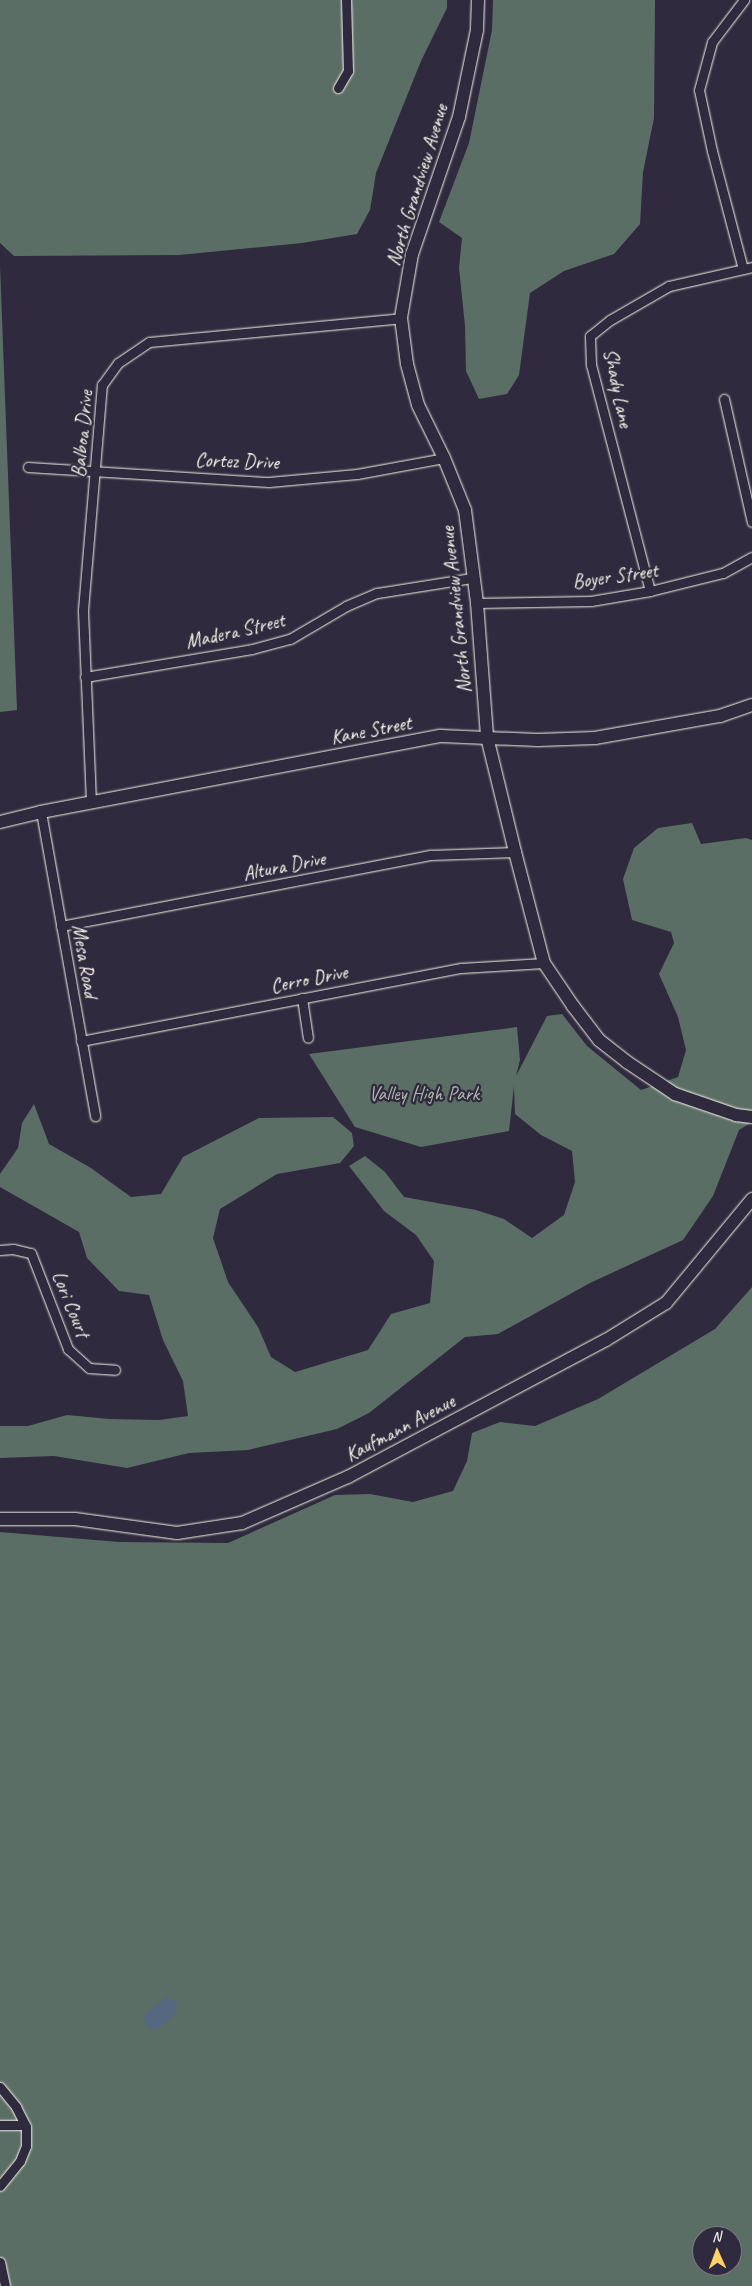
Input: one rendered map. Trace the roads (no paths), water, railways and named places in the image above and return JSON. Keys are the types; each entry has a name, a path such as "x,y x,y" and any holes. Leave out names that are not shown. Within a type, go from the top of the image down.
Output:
{"street":[{"path":"338,88 348,70 346,0"},
{"name":"North Grandview Avenue","path":"478,0 477,30 459,118 412,254 401,318 407,364 418,404 444,458 465,510 472,578 477,603 487,737 515,852 544,963 599,1040 627,1062 675,1094 736,1115 752,1117"},
{"path":"744,0 712,42 700,90 712,151 748,268"},
{"name":"Shady Lane","path":"650,591 591,366 590,336 610,320 669,286 748,268"},
{"name":"Balboa Drive","path":"91,802 83,610 102,385 118,363 149,342 401,318"},
{"path":"724,399 752,522"},
{"name":"Cortez Drive","path":"28,467 269,482 357,474 444,458"},
{"name":"Boyer Street","path":"477,603 591,601 650,591 723,573 752,558"},
{"name":"Madera Street","path":"85,677 252,649 290,639 346,606 378,593 472,578"},
{"name":"Kane Street","path":"0,822 91,802 440,736 538,740 595,738 720,716 752,706"},
{"name":"Mesa Road","path":"41,812 95,1116"},
{"name":"Altura Drive","path":"61,926 431,856 515,852"},
{"name":"Cerro Drive","path":"81,1041 461,968 544,963"},
{"path":"302,998 308,1038"},
{"name":"Kaufmann Avenue","path":"0,1520 75,1519 177,1534 242,1523 348,1476 606,1340 666,1303 752,1200"},
{"name":"Lori Court","path":"0,1250 13,1249 31,1253 68,1349 89,1368 115,1370"},
{"path":"0,2087 16,2108 25,2125 26,2146 23,2154 0,2186"},
{"path":"0,2125 25,2125"},
{"path":"0,2262 6,2286"}],"water":[{"path":"167,1997 177,2002 175,2014 161,2027 156,2029 148,2027 144,2019 146,2013"}],"park label":[{"name":"Valley High Park","path":"424,1093"}]}
